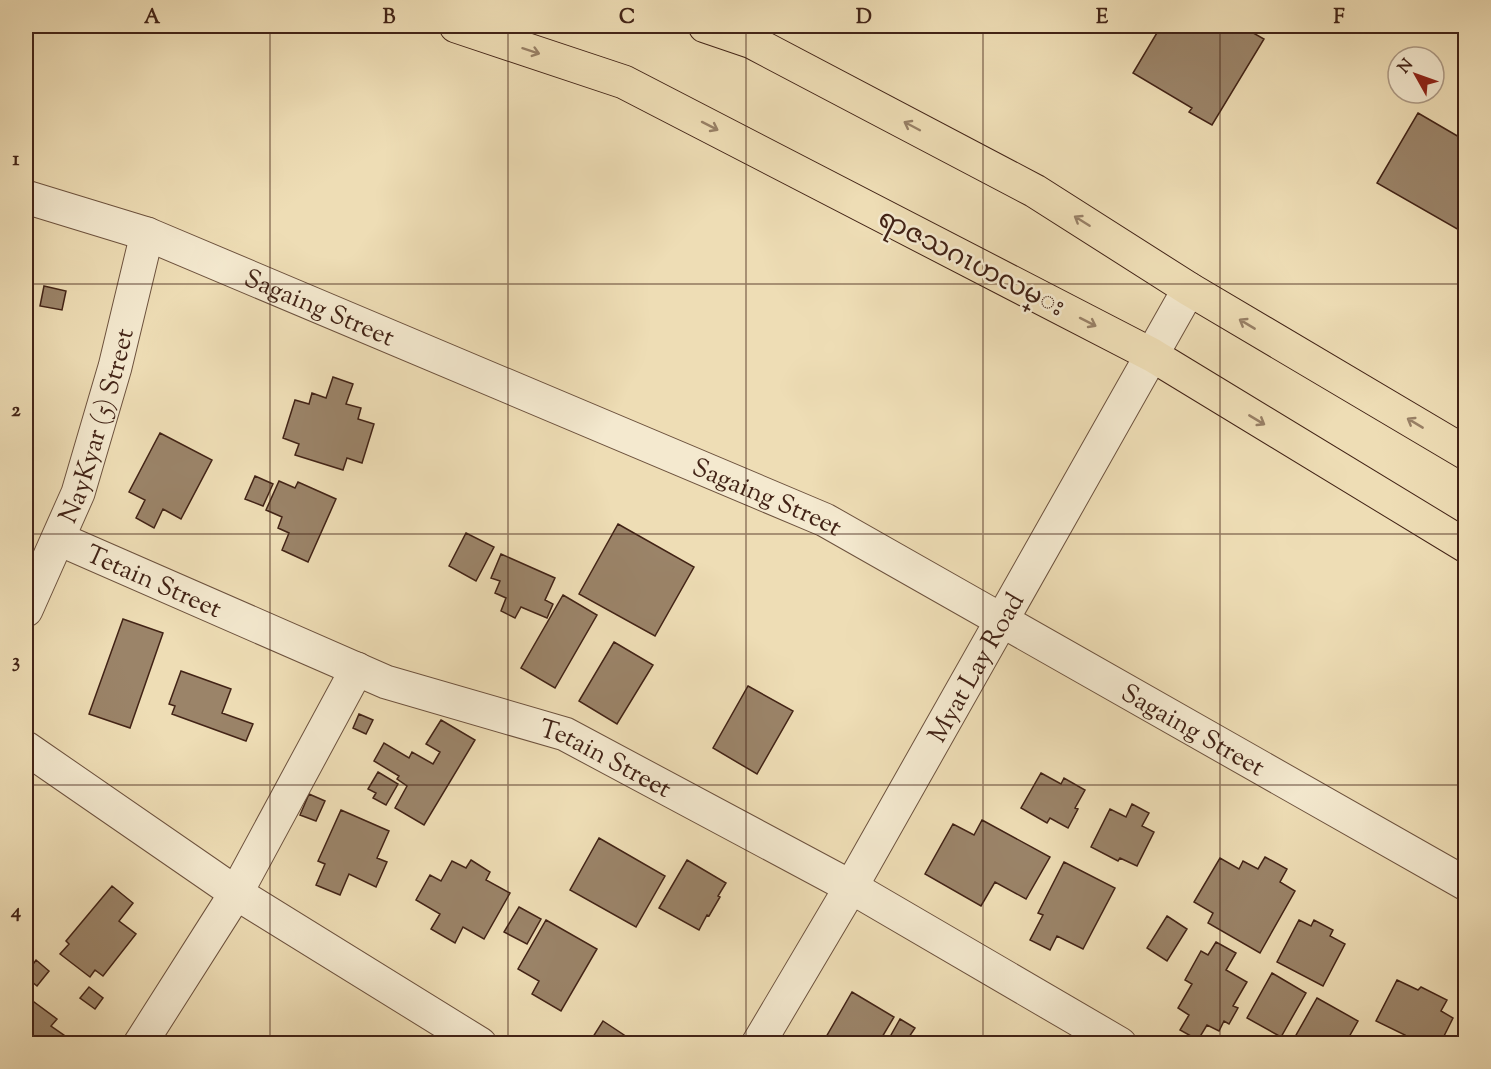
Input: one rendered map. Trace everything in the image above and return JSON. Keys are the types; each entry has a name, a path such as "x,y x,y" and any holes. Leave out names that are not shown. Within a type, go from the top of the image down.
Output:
{"main road":[{"name":"ရာဇသဂၤဟလမ္း","path":"456,26 624,82 1152,355 1466,546"},
{"path":"705,26 752,42 1035,192 1189,289 1466,453"}],"street":[{"name":"Sagaing Street","path":"26,197 147,234 825,520 1466,884"},
{"name":"NayKyar (5) Street","path":"26,610 78,493 115,367 147,234"},
{"name":"Myat Lay Road","path":"758,1044 851,887 1189,289"},
{"name":"Tetain Street","path":"59,539 386,682 565,734 851,887 1120,1044"},
{"path":"140,1044 236,893 357,669"},
{"path":"26,748 236,893 480,1044"}],"building":[{"path":"1161,26 1241,26 1264,39 1212,125 1189,112 1192,108 1133,73"},
{"path":"1418,113 1466,141 1466,234 1377,183"},
{"path":"44,286 66,291 62,310 40,306"},
{"path":"333,377 353,384 346,404 361,408 358,419 374,424 362,463 347,458 343,470 295,455 299,444 283,438 295,400 309,404 312,393 326,398"},
{"path":"160,433 212,460 181,519 163,509 154,528 136,518 145,500 129,492"},
{"path":"255,476 273,484 263,506 245,499"},
{"path":"279,481 295,488 298,482 336,499 308,562 282,550 289,533 278,528 282,517 266,510"},
{"path":"618,524 694,567 655,636 579,594"},
{"path":"466,533 494,547 476,581 449,566"},
{"path":"501,554 555,578 545,600 553,604 547,618 521,607 515,618 501,611 506,598 495,593 500,581 491,578"},
{"path":"563,595 597,615 555,688 521,668"},
{"path":"123,619 163,633 130,728 89,714"},
{"path":"614,642 653,665 617,724 579,701"},
{"path":"181,671 231,689 222,713 253,724 246,741 172,714 175,706 169,704"},
{"path":"748,686 793,711 757,774 713,748"},
{"path":"359,714 373,720 366,734 353,728"},
{"path":"441,720 475,740 424,825 395,808 407,786 397,779 399,776 374,761 384,743 409,758 412,752 433,764 440,752 426,744"},
{"path":"378,772 398,784 386,805 373,798 376,793 368,789"},
{"path":"1041,773 1061,784 1064,778 1085,790 1068,828 1050,818 1047,823 1021,808"},
{"path":"309,794 325,801 316,821 300,815"},
{"path":"1132,804 1149,813 1142,826 1154,832 1137,866 1120,858 1118,861 1091,847 1110,809 1126,817"},
{"path":"341,810 389,831 377,858 387,862 376,887 349,874 340,895 316,885 325,864 318,861"},
{"path":"982,820 1050,857 1026,899 995,882 981,906 925,874 953,824 974,835"},
{"path":"599,838 665,876 636,927 570,890"},
{"path":"1265,857 1287,869 1280,882 1295,891 1260,953 1208,923 1213,913 1194,902 1220,858 1239,869 1243,861 1258,869"},
{"path":"471,860 490,872 486,880 510,893 484,939 463,927 455,943 431,929 440,914 416,900 430,875 441,881 452,861 466,868"},
{"path":"687,860 726,883 699,930 659,908"},
{"path":"1064,862 1115,888 1083,949 1057,936 1050,950 1030,940 1043,915 1038,913"},
{"path":"112,886 133,903 119,921 136,934 103,976 95,970 90,977 60,954 69,944 66,941"},
{"path":"519,907 541,919 527,944 504,932"},
{"path":"1167,916 1187,929 1167,961 1147,948"},
{"path":"546,920 597,949 561,1011 532,994 539,981 518,969"},
{"path":"1299,920 1311,926 1314,920 1333,930 1330,936 1345,944 1323,986 1277,962"},
{"path":"1216,942 1236,953 1226,970 1247,982 1233,1006 1238,1008 1229,1024 1224,1021 1219,1031 1207,1025 1198,1040 1180,1030 1189,1015 1178,1008 1192,984 1185,980 1201,951 1208,955"},
{"path":"36,960 49,971 37,986 26,977"},
{"path":"1272,973 1306,993 1281,1037 1247,1018"},
{"path":"1397,980 1418,990 1421,987 1447,1000 1441,1011 1453,1018 1440,1044 1408,1044 1402,1040 1405,1035 1376,1021"},
{"path":"89,987 103,998 95,1009 80,998"},
{"path":"852,992 894,1017 878,1044 822,1044"},
{"path":"26,996 57,1019 51,1026 68,1038 63,1044 26,1044"},
{"path":"1317,998 1358,1021 1345,1044 1291,1044"},
{"path":"900,1019 915,1028 909,1037 920,1044 886,1044"},
{"path":"603,1021 633,1041 631,1044 597,1044 591,1040"}]}
